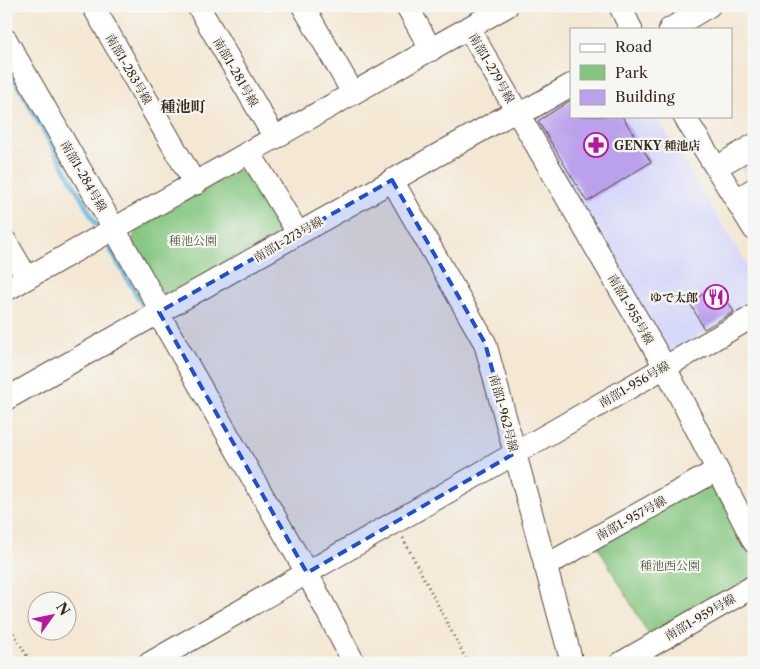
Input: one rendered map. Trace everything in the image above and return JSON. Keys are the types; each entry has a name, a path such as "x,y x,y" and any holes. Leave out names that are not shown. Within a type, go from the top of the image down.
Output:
{"street":[{"name":"南部1-283号線","path":"93,6 195,184"},
{"name":"南部1-281号線","path":"198,6 274,138"},
{"path":"303,6 353,93"},
{"path":"407,6 431,50"},
{"path":"6,290 507,6"},
{"path":"620,6 631,28"},
{"path":"672,28 709,6"},
{"name":"南部1-279号線","path":"469,29 516,110"},
{"name":"南部1-284号線","path":"6,40 156,302 162,320 307,573 354,663"},
{"name":"南部1-273号線","path":"6,399 516,110 524,112 570,86"},
{"name":"南部1-955号線","path":"516,110 665,367 754,542"},
{"path":"686,118 745,194 754,229"},
{"path":"729,160 754,146"},
{"path":"250,152 298,232"},
{"name":"南部1-962号線","path":"392,180 486,343 514,453 572,663"},
{"path":"6,242 27,278"},
{"name":"南部1-956号線","path":"150,663 754,316"},
{"name":"南部1-957号線","path":"545,566 717,470"},
{"name":"南部1-959号線","path":"621,663 754,586"}],"path":[{"path":"395,522 468,663"},
{"path":"6,620 30,663"}],"highlighted area":[{"path":"392,180 485,343 515,453 307,573 159,312"}],"shaded area":[{"path":"570,93 570,118 657,118 749,268 752,267 754,270 754,304 672,351 663,349 528,116"},
{"path":"754,155 754,190 738,164"}],"green space":[{"name":"種池公園","path":"244,167 255,170 286,222 282,232 173,295 163,293 132,241 137,229"},
{"name":"種池西公園","path":"709,483 716,485 754,558 754,577 650,637 598,547"}],"building":[{"path":"570,101 570,118 623,118 651,162 587,202 538,121"},
{"path":"720,288 734,312 704,329 691,305 694,303 692,301 705,293 706,296"}],"waterway":[{"path":"9,69 96,224"},
{"path":"110,249 142,304"}],"place":[{"name":"GENKY 種池店","path":"596,145"},
{"name":"ゆで太郎","path":"716,297"}],"district":[{"name":"種池町","path":"183,106"}]}
